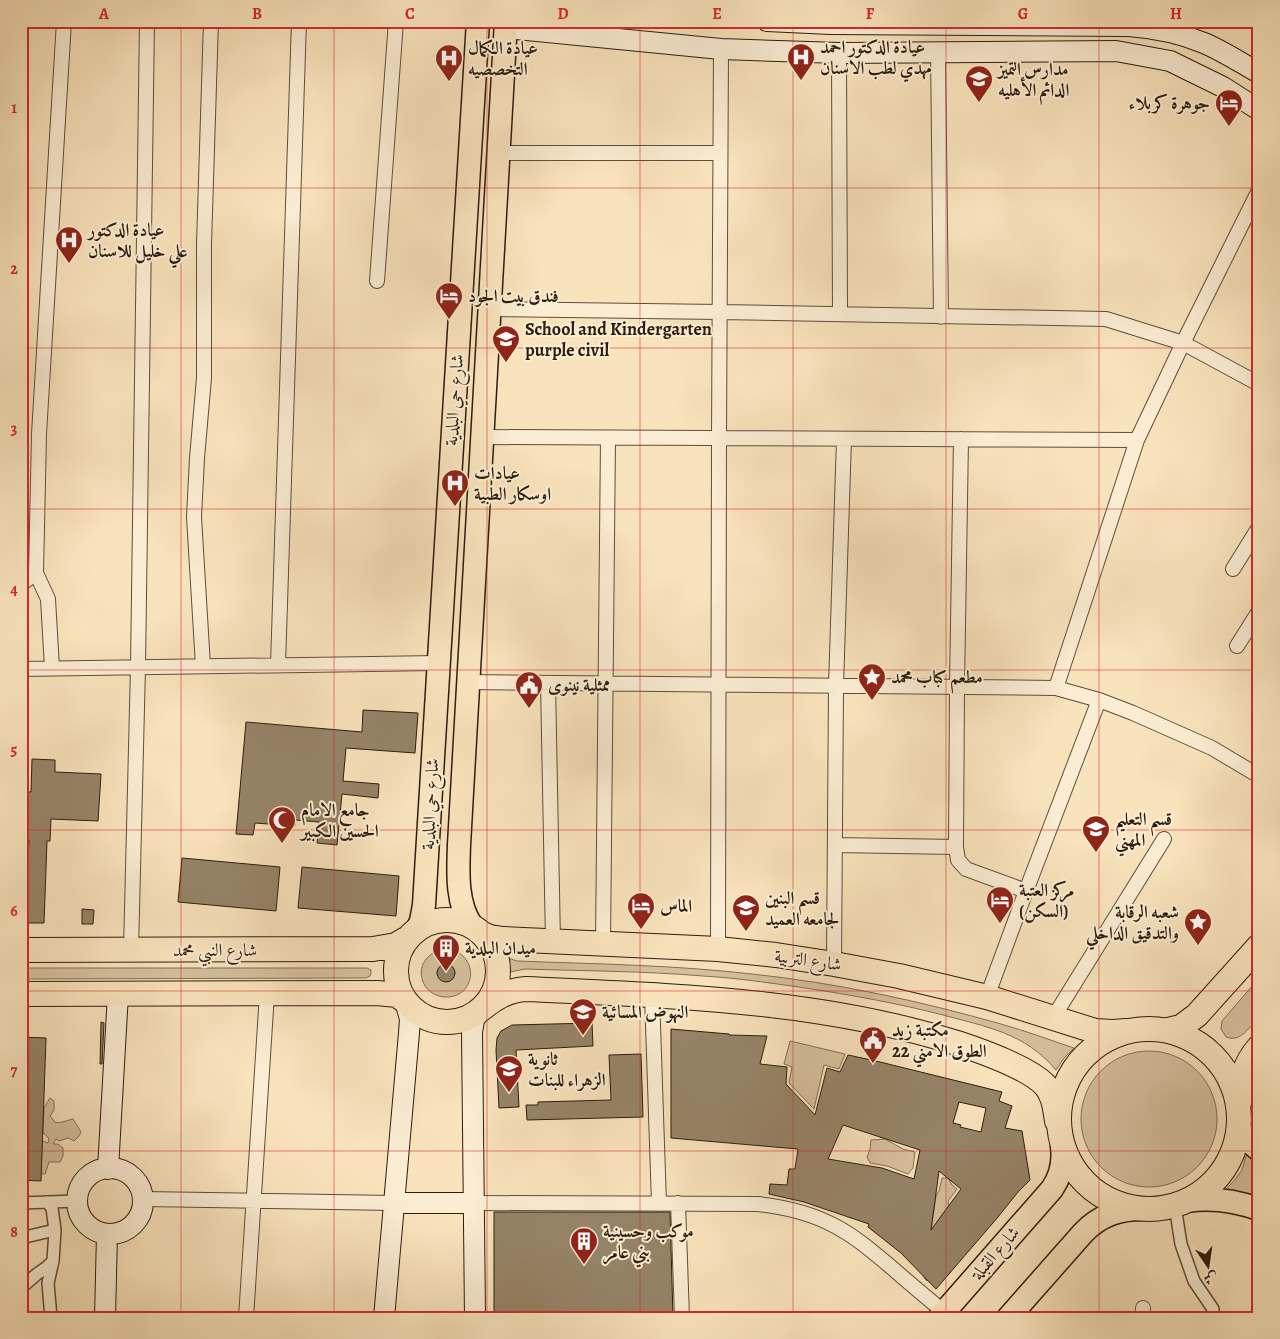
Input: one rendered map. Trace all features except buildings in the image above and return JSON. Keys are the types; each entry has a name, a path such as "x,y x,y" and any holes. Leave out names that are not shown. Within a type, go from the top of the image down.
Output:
{"highway":[{"path":"404,1001 397,986 395,970 398,953 412,933 433,921 449,919 460,921 477,930 492,945 497,958 496,986 490,1000 480,1010"},
{"name":"شارع التربية","path":"477,930 490,937 503,939 718,949 834,964 899,976 987,997 1095,1031 1126,1031"},
{"name":"شارع النبي محمد","path":"21,950 374,949 396,945 412,933"},
{"path":"1168,1030 1182,1026 1201,1011 1259,946"},
{"path":"21,994 377,993 397,995 416,1013 432,1020 449,1022 466,1019 498,997 519,989 652,995 729,1001 824,1012 883,1023 938,1037 974,1049 1002,1060 1036,1078 1050,1091 1062,1147 1074,1171 1093,1191 1117,1204 1143,1210 1159,1209 1181,1203 1200,1194 1222,1172 1236,1144 1240,1086 1243,1074 1256,1050"},
{"path":"1057,1121 1060,1096 1069,1074 1084,1055 1104,1040 1126,1031 1147,1028 1168,1030 1189,1038 1208,1050 1224,1067 1234,1088 1239,1119"}],"main road":[{"name":"شارع حي البلدية","path":"412,933 421,921 424,905 478,21"},
{"path":"768,21 1000,23 1151,28 1205,43 1259,72"},
{"name":"شارع حي البلدية","path":"477,930 465,914 458,874 505,25"},
{"path":"505,25 721,49 839,53 1116,51 1170,61 1223,87 1259,110"},
{"path":"427,844 439,852 453,850 459,845"},
{"path":"108,1169 118,994"},
{"path":"384,1318 410,1025 408,1010 404,1001"},
{"path":"475,1318 472,1032 474,1020 480,1010"},
{"path":"1239,1119 1246,1138 1259,1150"},
{"name":"شارع القبلة","path":"941,1315 1052,1189 1061,1172 1063,1160 1062,1147"},
{"path":"108,1169 117,1169 134,1178 139,1186 143,1200 141,1212 137,1220 132,1226 116,1234 97,1232 89,1226 83,1220 78,1210 77,1201 83,1182 98,1171 108,1169"},
{"path":"1181,1203 1198,1199 1225,1201 1259,1209"},
{"path":"394,1203 474,1202"},
{"path":"1008,1318 1083,1233 1098,1220 1123,1210 1143,1210"},
{"path":"104,1318 107,1234"}],"street":[{"path":"52,668 48,599 36,574 39,434 64,21"},
{"path":"131,950 138,667 147,21"},
{"path":"203,666 194,517 204,378 204,244 211,21"},
{"path":"278,665 299,21"},
{"path":"377,281 396,21"},
{"path":"718,949 721,49"},
{"path":"938,52 941,317"},
{"path":"839,53 840,314"},
{"path":"498,152 720,153"},
{"path":"1056,688 1137,440 1259,190"},
{"path":"489,310 1106,319 1183,343 1257,383"},
{"path":"482,437 1137,440"},
{"path":"604,944 608,438"},
{"path":"834,964 836,686 844,439"},
{"path":"962,439 956,847 958,860 966,868 1026,891"},
{"path":"1233,569 1259,527"},
{"path":"21,584 36,574"},
{"path":"1237,646 1259,611"},
{"path":"21,669 438,663"},
{"path":"468,682 1056,688 1099,700 1133,713 1212,748 1259,776"},
{"path":"548,683 553,942"},
{"path":"987,997 1099,700"},
{"path":"1053,1018 1164,839"},
{"path":"835,845 956,847"},
{"path":"246,1318 267,994"},
{"path":"652,995 658,1204"},
{"path":"143,1200 394,1203"},
{"path":"21,1203 77,1201"},
{"path":"47,1202 52,1208 54,1230 53,1261 48,1282 51,1318"},
{"path":"474,1202 767,1205 795,1210 834,1225 857,1240 941,1315"},
{"path":"678,1203 682,1318"},
{"path":"1181,1203 1181,1244 1194,1281 1213,1309 1212,1318"},
{"path":"21,1238 54,1230"},
{"path":"21,1288 53,1261"}],"shaded area":[{"path":"448,948 459,953 466,960 470,968 468,985 454,996 438,996 425,986 422,979 421,972 425,960 441,949","holes":["445,964 452,967 455,973 453,977 448,981 441,980 437,974 439,968"]},
{"path":"508,958 517,961 693,969 815,982 940,1008 1010,1027 1074,1048 1056,1070 1031,1047 1004,1033 959,1019 857,996 754,981 681,974 525,969 510,972"},
{"path":"21,968 367,968 371,970 371,973 366,978 21,979"},
{"path":"1259,978 1259,1017 1241,1036 1236,1038 1226,1037 1221,1029 1222,1021"},
{"path":"790,1041 845,1054 839,1069 824,1065 814,1109 789,1083 792,1067 784,1064"},
{"path":"1149,1051 1175,1056 1187,1062 1197,1071 1206,1081 1212,1093 1217,1119 1212,1145 1206,1157 1197,1167 1187,1176 1175,1182 1149,1187 1123,1182 1111,1176 1101,1167 1092,1157 1086,1145 1081,1119 1086,1093 1092,1081 1101,1071 1111,1062 1123,1056"},
{"path":"50,1098 54,1101 54,1110 50,1116 55,1122 73,1119 81,1132 74,1141 68,1138 59,1141 56,1139 53,1144 58,1144 63,1148 63,1156 60,1162 49,1162 45,1174 41,1174 42,1141 48,1143 49,1139 43,1133 44,1108"},
{"path":"885,1139 903,1149 915,1152 913,1168 908,1174 887,1166 870,1163 867,1157 871,1140"},
{"path":"1247,1152 1259,1161 1259,1200 1224,1191 1242,1170"},
{"path":"942,1178 948,1178 957,1189 948,1201 949,1206 932,1256 927,1281 924,1278 936,1196"}],"place":[{"name":"عيادة الدكتور احمد مهدي لطب الاسنان","path":"801,81"},
{"name":"عيادة الكمال التخصصيه","path":"449,82"},
{"name":"مدارس التميز الدائم الأهليه","path":"979,103"},
{"name":"جوهرة كربلاء","path":"1229,127"},
{"name":"عيادة الدكتور علي خليل للاسنان","path":"69,264"},
{"name":"فندق بيت الجود","path":"449,320"},
{"name":"School and Kindergarten purple civil","path":"506,363"},
{"name":"عيادات اوسكار الطبية","path":"455,507"},
{"name":"مطعم كباب محمد","path":"872,701"},
{"name":"ممثلية نينوى","path":"529,709"},
{"name":"جامع الامام الحسين الكبير","path":"282,844"},
{"name":"قسم التعليم المهني","path":"1096,853"},
{"name":"مركز العتبة (السكن)","path":"1000,924"},
{"name":"الماس","path":"641,930"},
{"name":"قسم البنين لجامعه العميد","path":"746,932"},
{"name":"شعبه الرقابة والتدقيق الداخلي","path":"1198,946"},
{"name":"ميدان البلدية","path":"446,972"},
{"name":"النهوض المسائية","path":"583,1036"},
{"name":"مكتبة زيد الطوق الامني 22","path":"873,1064"},
{"name":"ثانوية الزهراء للبنات","path":"509,1093"},
{"name":"موكب وحسينية بني عامر","path":"584,1265"}]}
